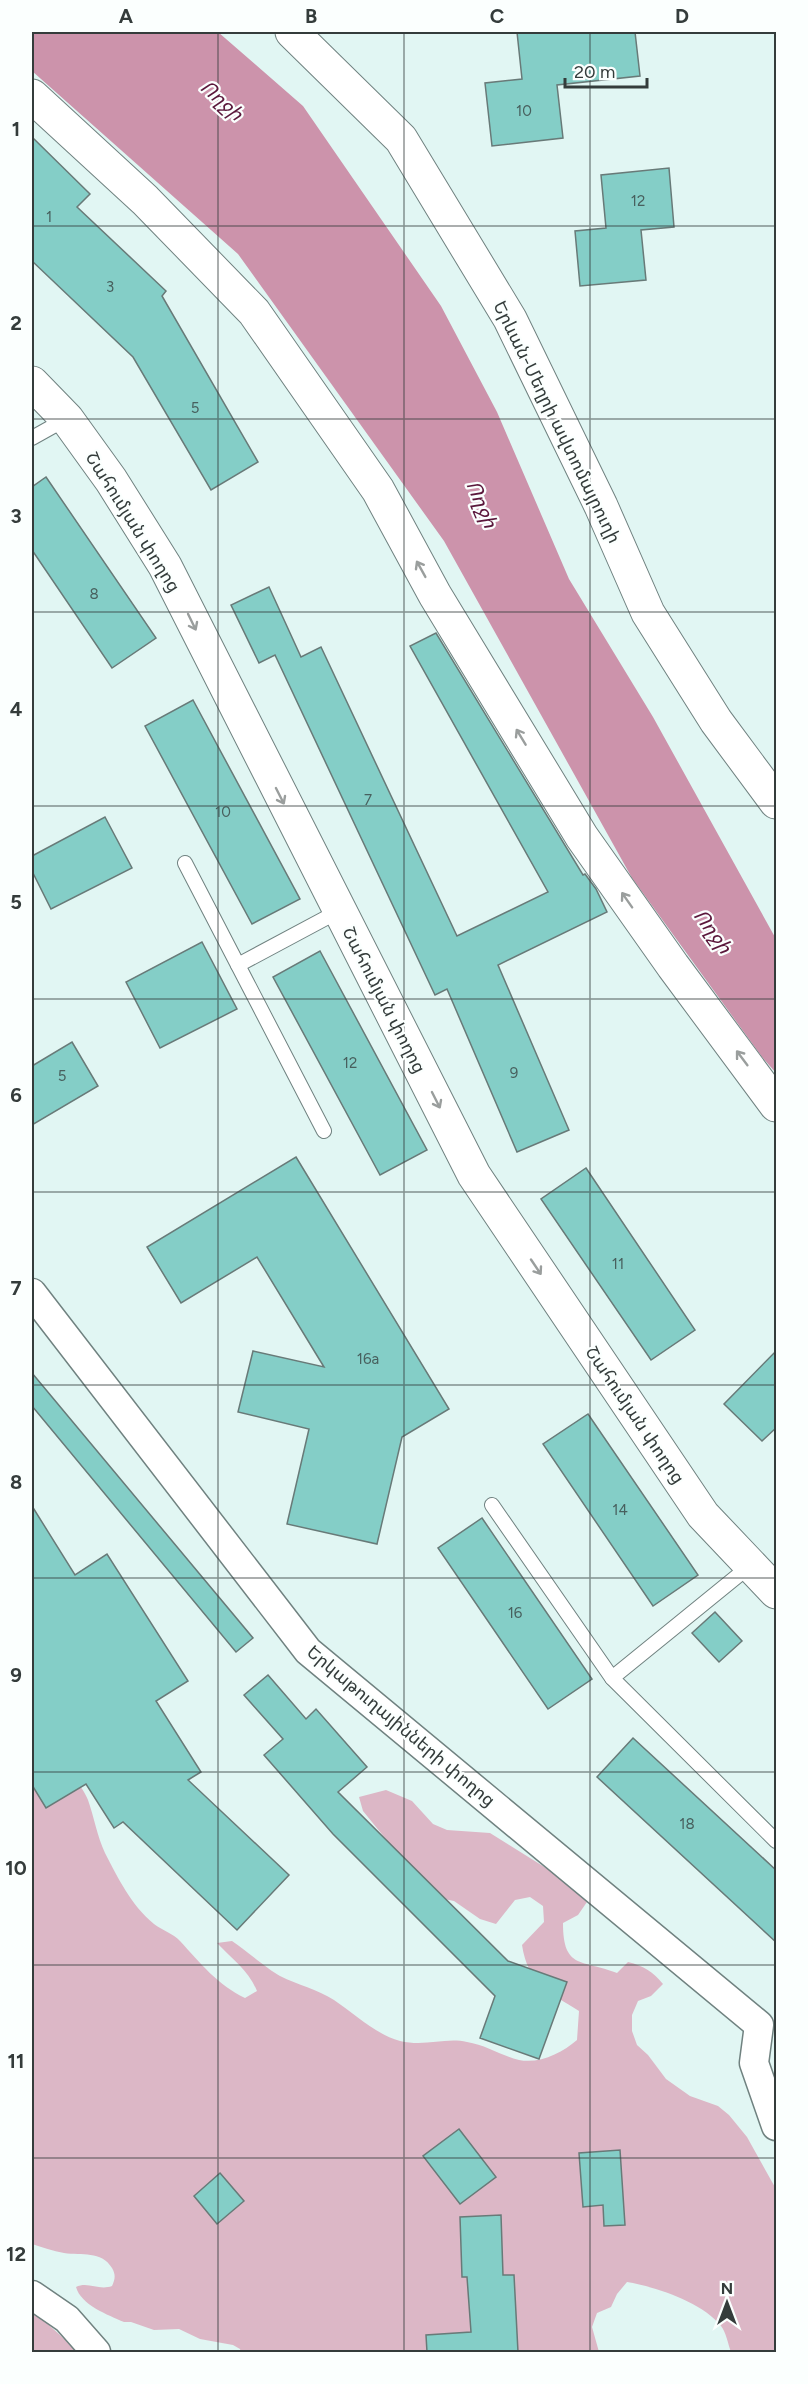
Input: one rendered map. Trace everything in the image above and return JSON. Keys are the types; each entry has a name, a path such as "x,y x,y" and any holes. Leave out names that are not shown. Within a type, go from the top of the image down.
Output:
{"main road":[{"name":"Երևան-Մեղրի ավտոմայրուղի","path":"292,32 400,139 510,319 601,506 648,613 716,721 777,802"},
{"path":"32,96 146,200 254,312 378,490 435,595 582,837 673,966 777,1105"},
{"name":"Շահումյան փողոց","path":"32,383 67,419 111,480 165,566 474,1175 703,1515 777,1592"}],"street":[{"name":"Երկաթուղայինների փողոց","path":"32,1293 308,1650 759,2025 754,2062 777,2126"},
{"path":"32,2295 67,2319 96,2352"}],"lane":[{"path":"32,438 67,419"},
{"path":"185,864 324,1131"},
{"path":"238,965 339,911"},
{"path":"492,1505 612,1677 777,1841"},
{"path":"612,1677 751,1565"}],"shaded area":[{"path":"32,1735 63,1765 84,1792 105,1853 138,1908 154,1924 177,1939 218,1980 245,1998 257,1991 254,1984 245,1971 217,1943 232,1941 280,1976 328,1996 374,2029 400,2041 409,2043 467,2042 527,2061 543,2059 565,2049 577,2040 579,2011 542,1986 529,1969 525,1958 522,1945 544,1922 543,1906 530,1897 515,1900 496,1924 480,1919 454,1901 439,1898 425,1887 363,1811 359,1797 386,1790 412,1801 433,1824 447,1830 490,1833 554,1873 578,1891 587,1902 578,1915 563,1923 564,1938 571,1956 617,1973 628,1962 656,1976 663,1984 651,1996 638,2001 632,2015 632,2031 637,2045 648,2055 666,2079 690,2096 718,2106 729,2115 747,2137 776,2189 776,2352 731,2352 723,2329 713,2317 678,2297 627,2282 617,2294 611,2307 597,2313 592,2327 599,2352 241,2352 233,2345 200,2339 179,2329 154,2330 131,2322 124,2322 89,2304 76,2287 80,2285 112,2286 115,2275 108,2262 97,2256 64,2253 32,2244"},
{"path":"32,2310 79,2352 32,2352"}],"water":[{"name":"Ողջի","path":"32,32 218,32 303,106 441,306 497,412 569,579 653,717 776,939 776,1073 632,878 444,541 238,254 32,71"}],"building":[{"path":"517,32 635,32 640,76 557,85 563,138 492,146 485,83 522,79"},
{"path":"32,137 90,194 77,207 166,291 162,296 258,462 211,490 133,357 32,261"},
{"path":"669,168 674,227 641,230 646,280 580,286 575,231 606,228 601,175"},
{"path":"46,477 156,638 112,668 32,550 32,487"},
{"path":"269,587 301,657 321,647 457,936 548,892 410,646 436,633 583,875 585,874 596,889 607,912 498,965 569,1130 517,1152 447,989 435,995 275,655 259,663 231,605"},
{"path":"193,700 300,899 252,924 145,726"},
{"path":"105,817 132,868 51,909 32,871 32,856"},
{"path":"202,942 237,1009 160,1048 126,982"},
{"path":"320,951 427,1150 380,1175 273,977"},
{"path":"72,1042 98,1086 32,1125 32,1066"},
{"path":"296,1157 449,1409 402,1437 377,1544 287,1524 309,1429 238,1412 253,1351 324,1367 257,1257 181,1303 147,1247"},
{"path":"586,1168 695,1330 651,1360 541,1199"},
{"path":"777,1350 777,1427 762,1441 724,1404"},
{"path":"32,1373 253,1638 236,1652 32,1406"},
{"path":"588,1414 698,1575 653,1606 543,1444"},
{"path":"32,1506 75,1575 107,1554 188,1681 156,1701 201,1772 188,1780 289,1875 237,1930 123,1822 114,1828 86,1784 46,1808 32,1785"},
{"path":"482,1518 592,1679 548,1709 438,1548"},
{"path":"715,1612 742,1641 719,1662 692,1633"},
{"path":"268,1675 306,1719 316,1709 367,1767 338,1792 508,1961 567,1982 539,2059 480,2038 495,1996 333,1834 264,1755 283,1739 244,1695"},
{"path":"633,1738 777,1871 777,1943 597,1777"},
{"path":"459,2129 496,2177 460,2204 423,2156"},
{"path":"620,2150 625,2225 604,2226 603,2205 583,2207 579,2153"},
{"path":"220,2173 244,2201 217,2224 194,2196"},
{"path":"501,2215 503,2275 514,2275 518,2352 427,2352 426,2335 471,2332 467,2277 462,2277 460,2217"}]}
